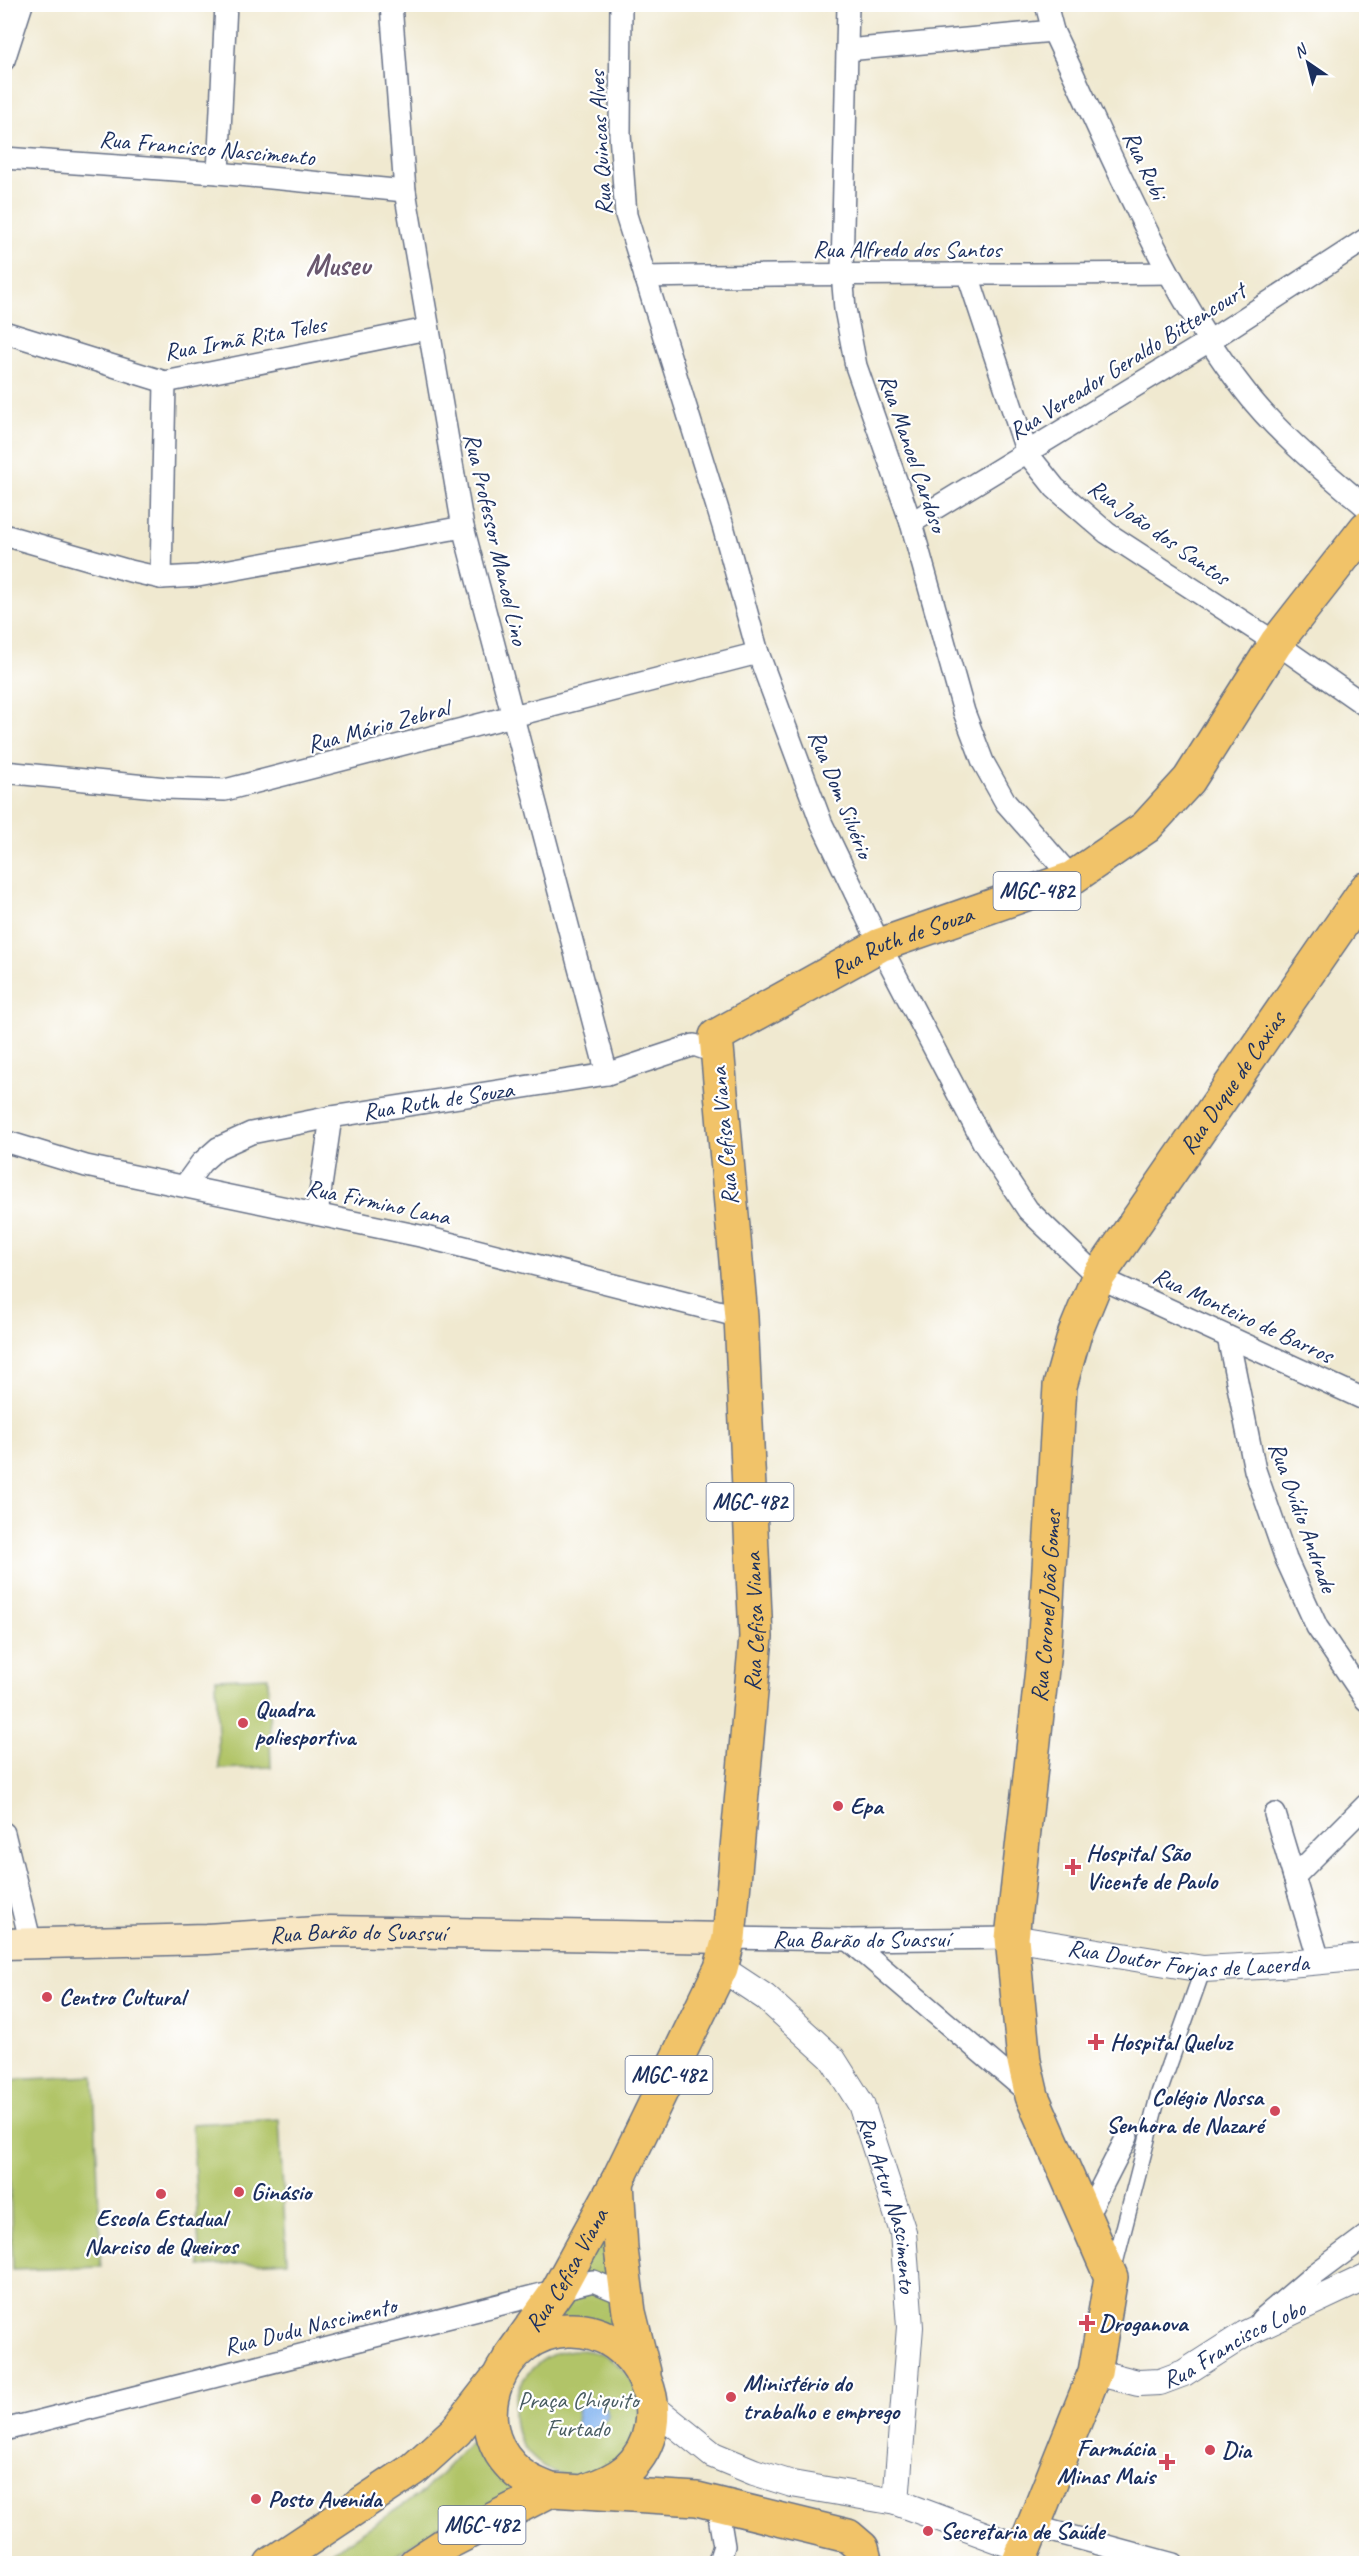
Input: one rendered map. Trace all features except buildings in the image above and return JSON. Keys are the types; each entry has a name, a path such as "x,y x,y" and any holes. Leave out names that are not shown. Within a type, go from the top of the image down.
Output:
{"highway":[{"name":"MGC-482","path":"1276,643 1366,528"},
{"name":"Rua Ruth de Souza","path":"716,1045 880,945 1072,878 1146,827 1189,780 1276,643"},
{"name":"Rua Duque de Caxias","path":"1098,1277 1366,889"},
{"name":"Rua Cefisa Viana","path":"503,2368 558,2290 617,2182 721,1950 756,1637 741,1317 716,1045"},
{"name":"Rua Coronel João Gomes","path":"1098,1277 1075,1333 1060,1386 1044,1651 1012,1938 1024,2061 1032,2096 1111,2277"},
{"name":"Rua Cefisa Viana","path":"617,2182 627,2295 649,2393"},
{"path":"1025,2546 1095,2372 1111,2277"},
{"name":"MGC-482","path":"271,2564 414,2469 456,2431 503,2368 536,2337 568,2330 600,2335 628,2352 649,2393 650,2429 642,2451 628,2469 609,2483 587,2490"},
{"name":"MGC-482","path":"503,2368 490,2402 491,2426 498,2448 511,2467 529,2481 551,2490 587,2490 697,2499 848,2536 862,2548 866,2564"},
{"name":"MGC-482","path":"415,2564 447,2543 551,2490"}],"main road":[{"name":"Rua Barão do Suassuí","path":"18,1944 207,1940 331,1930 721,1950"}],"street":[{"path":"4,60 22,4"},
{"path":"218,173 226,4"},
{"name":"Rua Professor Manoel Lino","path":"392,4 405,191 427,329 463,526 607,1074"},
{"name":"Rua Quincas Alves","path":"621,4 620,134 626,215 645,277"},
{"name":"Rua Manoel Cardoso","path":"848,4 842,273 845,309 856,366 912,523 963,712 982,762 1006,803 1072,878"},
{"name":"Rua Rubi","path":"1046,4 1053,31 1168,273 1209,341 1246,393 1317,464 1366,507"},
{"path":"847,50 1053,31"},
{"name":"Rua Francisco Nascimento","path":"4,158 218,173 405,191"},
{"name":"Rua Vereador Geraldo Bittencourt","path":"912,523 1209,341 1366,239"},
{"name":"Rua Alfredo dos Santos","path":"645,277 842,273 968,275 1168,273"},
{"name":"Rua João dos Santos","path":"968,275 1027,453 1055,488 1107,533 1276,643 1366,706"},
{"name":"Rua Dom Silvério","path":"645,277 723,526 758,653 821,822 880,945 983,1142 1028,1210 1098,1277"},
{"name":"Rua Irmã Rita Teles","path":"4,332 165,382 427,329"},
{"path":"161,578 165,382"},
{"path":"4,535 161,578 198,576 463,526"},
{"name":"Rua Mário Zebral","path":"4,772 166,788 225,790 758,653"},
{"name":"Rua Ruth de Souza","path":"185,1185 201,1163 218,1148 251,1133 331,1117 607,1074 694,1045 716,1045"},
{"name":"Rua Ruth de Souza","path":"317,1214 331,1117"},
{"name":"Rua Firmino Lana","path":"4,1141 86,1166 425,1237 741,1317"},
{"name":"Rua Monteiro de Barros","path":"1098,1277 1366,1400"},
{"name":"Rua Ovídio Andrade","path":"1228,1337 1255,1470 1286,1559 1317,1627 1366,1700"},
{"path":"1294,1877 1366,1805"},
{"path":"1275,1814 1319,1960"},
{"path":"4,1833 18,1944"},
{"name":"Rua Barão do Suassuí","path":"721,1950 849,1941 1012,1938"},
{"name":"Rua Doutor Forjas de Lacerda","path":"1012,1938 1203,1969 1366,1957"},
{"path":"849,1941 1032,2096"},
{"name":"Rua Artur Nascimento","path":"721,1950 765,1997 832,2058 861,2104 903,2232 910,2327 896,2502"},
{"path":"1111,2277 1159,2093 1203,1969"},
{"path":"1085,2219 1127,2138"},
{"path":"1245,2334 1315,2274 1366,2236"},
{"name":"Rua Francisco Lobo","path":"1095,2372 1138,2383 1160,2382 1184,2373 1245,2334 1366,2277"},
{"name":"Rua Dudu Nascimento","path":"4,2430 593,2281 627,2295"},
{"path":"649,2393 713,2455 754,2472 792,2484 896,2502 1025,2546 1173,2564"},
{"path":"717,2504 724,2546 718,2564"}],"green space":[{"name":"Quadra poliesportiva","path":"268,1677 271,1767 219,1769 216,1679"},
{"path":"94,2076 101,2267 13,2270 6,2080"},
{"name":"Ginásio","path":"279,2119 287,2261 200,2266 192,2124"},
{"path":"615,2197 630,2350 547,2330"},
{"name":"Praça Chiquito Furtado","path":"577,2350 601,2355 621,2369 635,2389 640,2413 635,2437 621,2457 601,2471 577,2476 553,2471 533,2457 519,2437 514,2413 519,2389 533,2369 553,2355"},
{"path":"489,2422 535,2488 441,2525 384,2563 314,2564 423,2492"}],"water":[{"path":"598,2400 606,2407 608,2416 599,2426 583,2430 576,2424 578,2408 585,2402"}],"place":[{"name":"Quadra poliesportiva","path":"243,1723"},
{"name":"Epa","path":"838,1806"},
{"name":"Hospital São Vicente de Paulo","path":"1073,1867"},
{"name":"Centro Cultural","path":"47,1997"},
{"name":"Hospital Queluz","path":"1096,2042"},
{"name":"Colégio Nossa Senhora de Nazaré","path":"1275,2111"},
{"name":"Ginásio","path":"239,2192"},
{"name":"Escola Estadual Narciso de Queiros","path":"161,2194"},
{"name":"Droganova","path":"1087,2323"},
{"name":"Ministério do trabalho e emprego","path":"731,2397"},
{"name":"Dia","path":"1210,2450"},
{"name":"Farmácia Minas Mais","path":"1167,2462"},
{"name":"Posto Avenida","path":"256,2499"},
{"name":"Secretaria de Saúde","path":"928,2531"}],"district":[{"name":"Museu","path":"338,265"}]}
